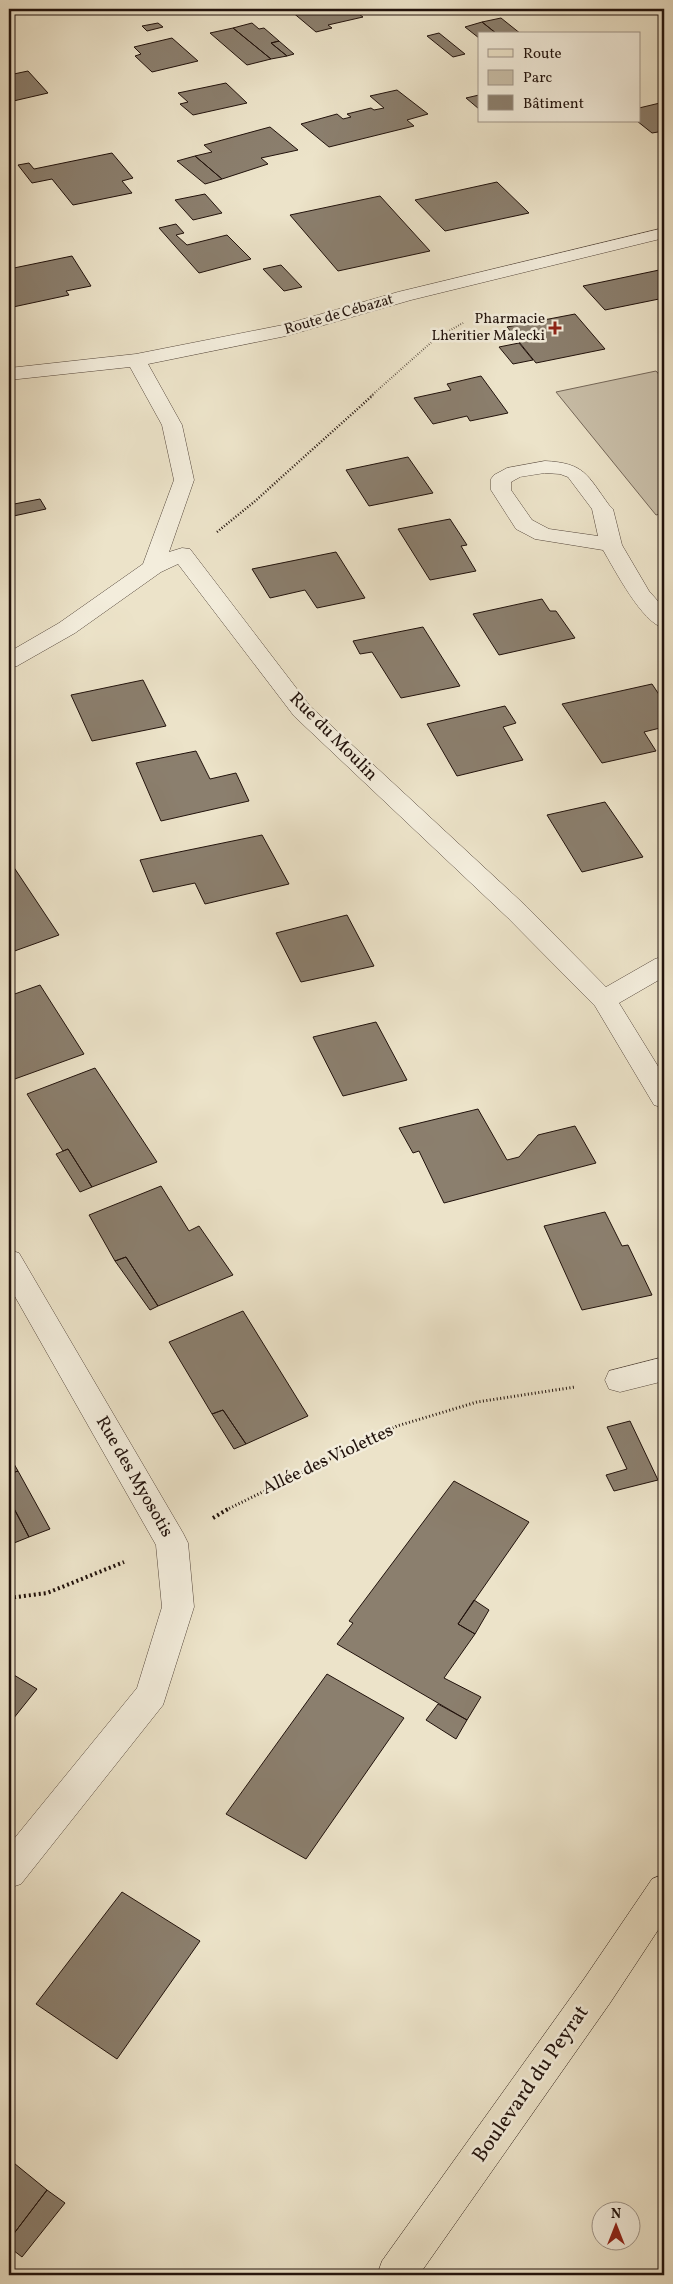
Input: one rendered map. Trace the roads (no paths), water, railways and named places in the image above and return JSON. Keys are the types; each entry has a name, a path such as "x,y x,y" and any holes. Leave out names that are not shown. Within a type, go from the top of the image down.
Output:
{"main road":[{"name":"Boulevard du Peyrat","path":"396,2275 597,1991 664,1891"}],"street":[{"name":"Route de Cébazat","path":"9,374 136,360 286,330 405,296 664,233"},
{"path":"9,661 67,628 153,567 184,480 172,425 136,360"},
{"path":"611,545 543,534 524,524 501,490 501,479 514,472 545,467 564,468 575,473 602,509 611,545 640,594 664,621"},
{"name":"Rue du Moulin","path":"153,567 182,554 302,711 517,912 604,1000 664,1098"},
{"path":"604,1000 664,966"},
{"name":"Rue des Myosotis","path":"9,1261 172,1543 178,1607 150,1695 9,1872"},
{"path":"620,1380 664,1369"}],"place":[{"name":"Pharmacie Lheritier Malecki","path":"555,328"}]}
